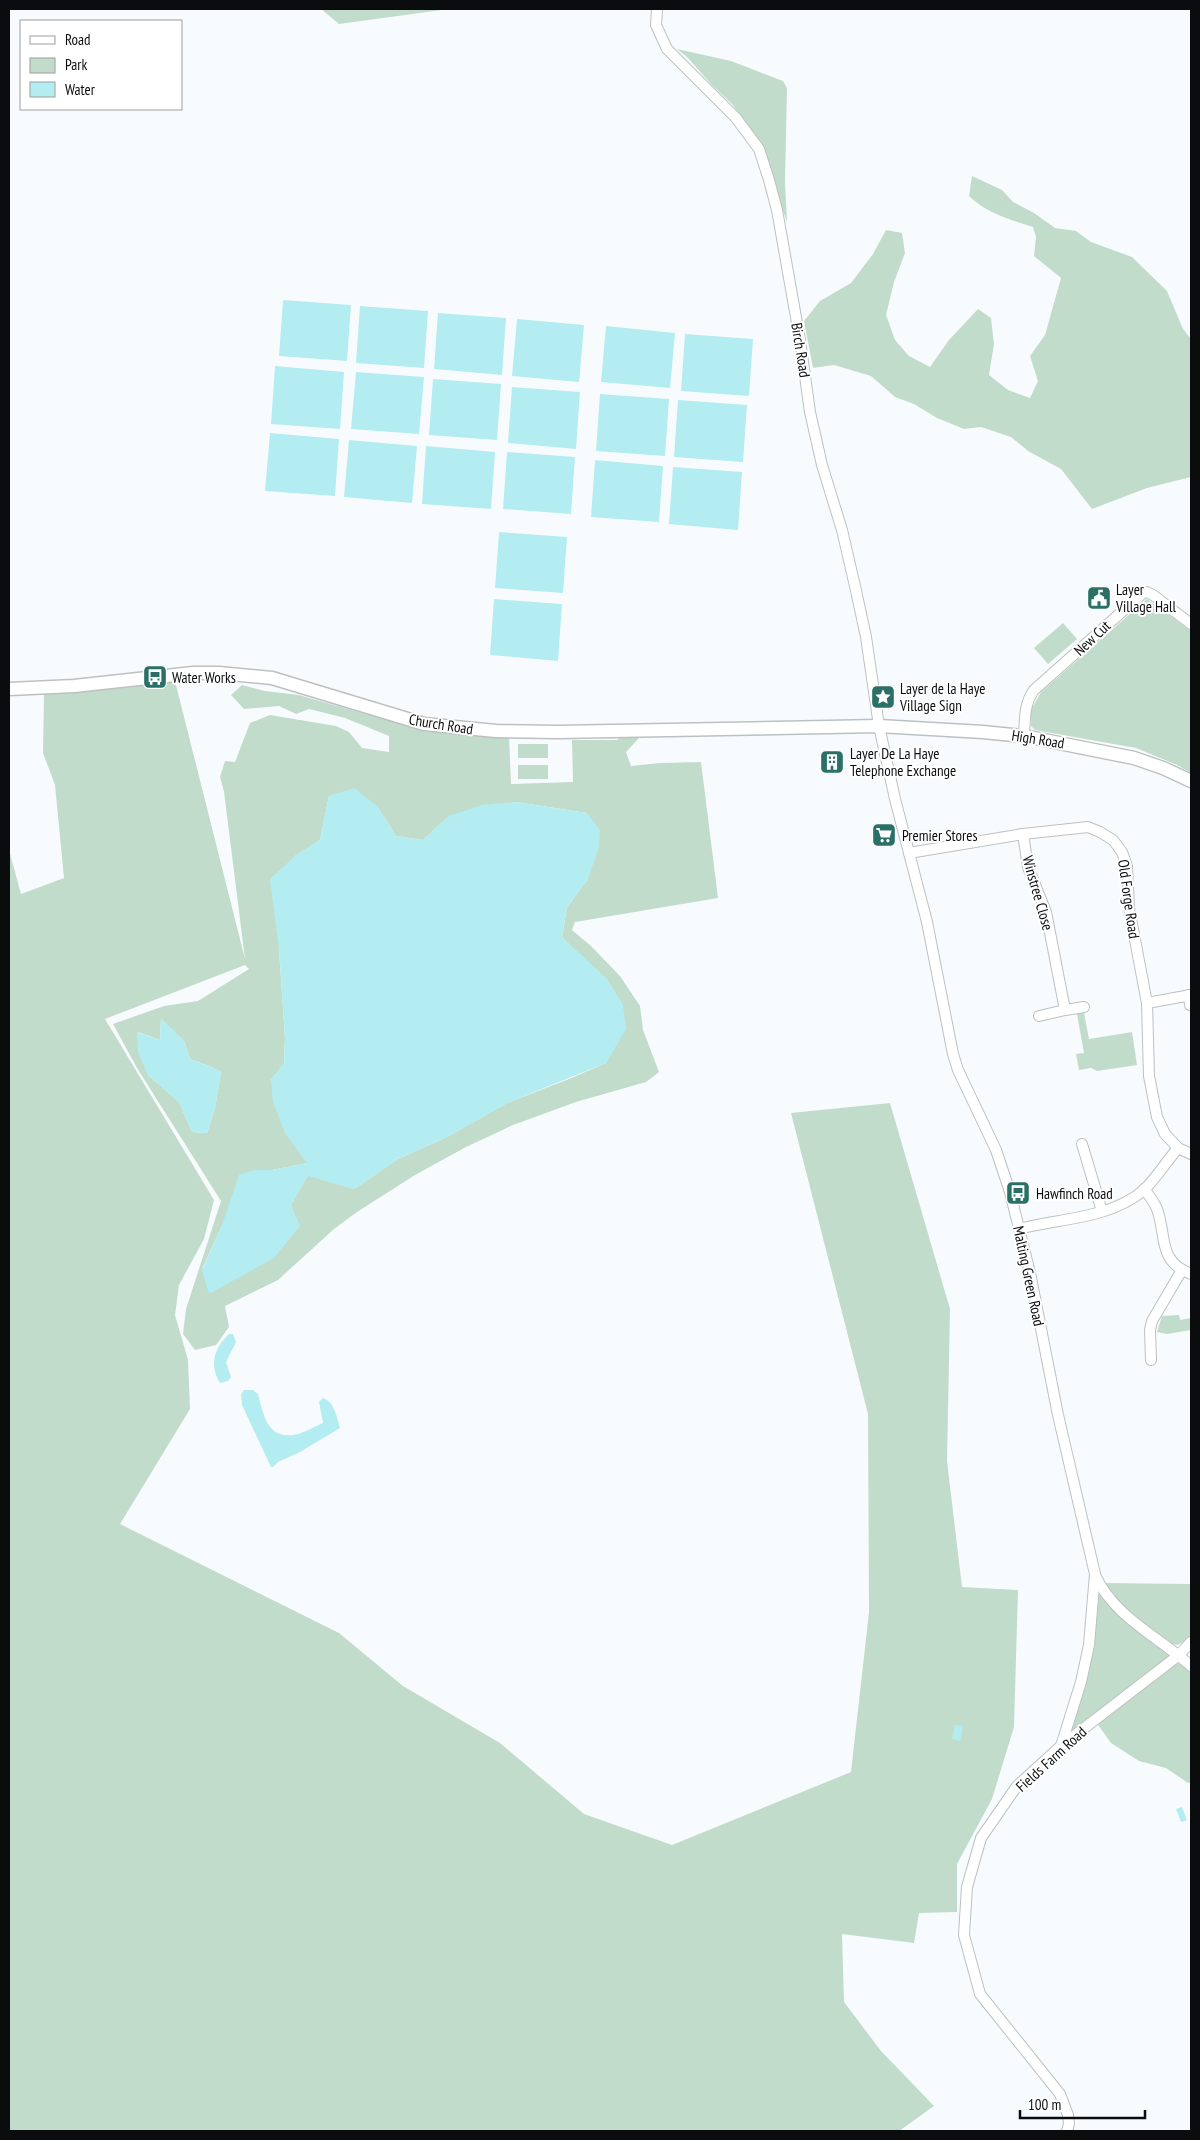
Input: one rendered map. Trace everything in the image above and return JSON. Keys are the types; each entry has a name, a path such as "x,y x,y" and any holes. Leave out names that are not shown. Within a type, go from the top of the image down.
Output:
{"main road":[{"name":"Church Road","path":"9,689 74,686 193,673 219,673 272,678 424,724 496,731 558,732 880,726"},
{"name":"High Road","path":"880,726 1024,736 1134,758 1163,768 1191,781"}],"street":[{"name":"Birch Road","path":"657,9 656,26 667,49 736,118 759,149 769,180 777,210 800,340 810,412 822,465 842,530 855,586 866,637 880,726"},
{"name":"New Cut","path":"1024,736 1025,708 1028,698 1034,690 1143,593 1147,592 1153,595 1191,624"},
{"name":"Malting Green Road","path":"880,726 927,922 952,1054 996,1150 1019,1229 1060,1424 1095,1574 1089,1645 1071,1716 1061,1746"},
{"name":"Old Forge Road","path":"909,853 1023,834 1088,827 1107,836 1118,846 1127,866 1129,908 1147,1003 1149,1076 1157,1116 1165,1134 1178,1148 1191,1154"},
{"name":"Winstree Close","path":"1023,834 1028,867 1046,912 1065,1010"},
{"path":"1147,1003 1190,998"},
{"path":"1039,1016 1084,1007"},
{"path":"1082,1144 1102,1211"},
{"path":"1019,1229 1102,1211 1123,1204 1144,1189 1178,1148"},
{"path":"1144,1189 1157,1210 1162,1243 1168,1255 1186,1272 1152,1321 1149,1339 1151,1360"},
{"path":"1095,1574 1101,1586 1114,1602 1144,1631 1179,1655 1191,1666"},
{"name":"Fields Farm Road","path":"1067,2131 1069,2124 1068,2115 1060,2094 980,1994 964,1935 967,1887 981,1838 1017,1786 1061,1746 1179,1655 1191,1642"},
{"path":"1071,1716 1089,1725"}],"green space":[{"path":"321,9 449,9 339,24"},
{"path":"677,49 731,61 783,81 787,88 785,182 787,222 757,137 732,104"},
{"path":"972,176 1002,190 1013,202 1034,213 1055,228 1076,231 1091,242 1132,257 1167,291 1183,329 1191,339 1191,477 1147,488 1092,509 1061,469 1028,451 1011,437 981,427 964,429 937,418 914,404 895,397 871,376 834,365 813,368 804,321 820,301 851,283 873,254 886,230 902,233 905,253 894,282 886,315 895,340 909,356 930,367 949,340 978,309 991,318 994,344 989,375 1008,390 1030,398 1038,381 1030,356 1045,335 1061,278 1034,256 1036,237 1033,227 991,212 969,196"},
{"path":"1147,599 1191,631 1191,773 1136,748 1035,730 1031,726 1031,710 1041,692"},
{"path":"1063,623 1077,639 1048,664 1034,648"},
{"path":"175,681 245,959 224,792 220,777 225,761 235,762 250,723 270,715 336,726 349,732 362,748 389,752 389,736 345,718 309,709 296,714 279,706 244,709 231,695 242,685 265,691 299,695 414,728 444,733 509,736 511,784 573,782 572,740 617,740 624,735 641,736 626,752 631,766 701,762 718,898 575,922 572,930 591,946 620,976 640,1006 643,1030 659,1072 646,1082 576,1102 513,1125 466,1147 415,1175 334,1229 278,1280 225,1306 229,1327 216,1345 195,1350 183,1334 186,1309 221,1201 137,1068 113,1024 164,1006 198,1001 249,969 245,965 105,1019 214,1200 204,1239 179,1285 175,1315 188,1360 190,1409 120,1524 339,1633 403,1686 500,1743 584,1814 672,1845 851,1772 869,1612 868,1414 791,1113 890,1103 950,1309 947,1461 962,1587 1018,1590 1014,1727 992,1799 957,1864 957,1912 919,1913 914,1943 842,1934 844,2002 881,2051 934,2106 899,2131 9,2131 9,850 21,894 64,878 55,785 43,753 44,694","holes":["329,796 377,806 396,836 423,840 449,816 516,802 587,813 588,879 567,907 562,937 577,952 606,1063 507,1103 447,1137 398,1159 354,1189 308,1175 291,1205 202,1269 221,1228 255,1170 272,1170 308,1163 302,1155 271,1080 284,1064 285,1038 279,949 295,856 320,840","161,1019 184,1041 190,1059 221,1072 215,1108 207,1133 192,1132 179,1102 148,1075 138,1032 160,1040"]},
{"path":"518,744 548,744 548,758 518,758"},
{"path":"518,765 548,765 548,779 518,779"},
{"path":"1084,1013 1089,1039 1132,1032 1137,1065 1097,1071 1091,1068 1079,1070 1076,1054 1084,1053 1077,1014"},
{"path":"1179,1315 1180,1320 1191,1318 1191,1330 1167,1334 1157,1332 1162,1316"},
{"path":"1103,1583 1191,1584 1191,1637 1178,1645 1171,1644 1118,1603"},
{"path":"1099,1591 1107,1602 1170,1656 1067,1739"},
{"path":"1174,1663 1181,1664 1191,1673 1191,1782 1188,1783 1166,1768 1139,1761 1111,1743 1096,1722"}],"water":[{"path":"283,300 351,305 347,361 279,356"},
{"path":"360,306 428,311 424,368 356,363"},
{"path":"438,313 506,318 502,375 434,369"},
{"path":"517,319 584,325 579,382 512,376"},
{"path":"606,326 675,333 670,388 601,382"},
{"path":"685,334 753,339 749,396 681,391"},
{"path":"275,366 344,372 340,429 271,424"},
{"path":"356,372 424,377 419,434 351,429"},
{"path":"433,379 501,384 497,440 429,435"},
{"path":"512,387 580,392 576,449 508,443"},
{"path":"600,394 669,399 665,456 596,451"},
{"path":"678,400 747,405 743,462 674,457"},
{"path":"270,433 339,439 335,496 265,491"},
{"path":"349,440 417,446 412,503 344,497"},
{"path":"426,446 495,452 491,509 422,504"},
{"path":"507,452 575,457 571,514 503,509"},
{"path":"595,460 663,466 659,522 591,517"},
{"path":"673,467 742,472 738,530 669,524"},
{"path":"499,532 567,537 563,593 495,588"},
{"path":"494,599 562,604 558,661 490,655"},
{"path":"354,788 377,806 396,836 423,840 449,816 482,805 516,802 587,813 600,830 599,847 588,879 567,907 562,937 607,979 623,1005 626,1029 606,1063 507,1103 447,1137 398,1159 354,1189 308,1176 291,1205 300,1226 274,1258 209,1294 202,1270 221,1228 239,1175 255,1170 272,1170 307,1163 285,1133 273,1102 271,1080 284,1064 285,1038 279,949 270,879 295,856 320,840 329,796"},
{"path":"161,1018 184,1041 190,1059 221,1072 215,1108 207,1133 192,1132 179,1102 148,1075 138,1052 137,1032 160,1040"},
{"path":"229,1334 233,1334 236,1342 226,1362 231,1377 228,1381 220,1383 215,1370 215,1357 220,1345"},
{"path":"244,1390 253,1390 258,1394 265,1419 280,1434 298,1434 323,1423 319,1402 323,1398 330,1402 340,1428 271,1467 242,1405 241,1394"},
{"path":"955,1725 963,1726 960,1741 952,1739"},
{"path":"1182,1807 1187,1820 1181,1822 1176,1809"}],"place":[{"name":"Layer Village Hall","path":"1099,598"},
{"name":"Water Works","path":"155,677"},
{"name":"Layer de la Haye Village Sign","path":"883,697"},
{"name":"Layer De La Haye Telephone Exchange","path":"832,762"},
{"name":"Premier Stores","path":"884,835"},
{"name":"Hawfinch Road","path":"1018,1193"}]}
